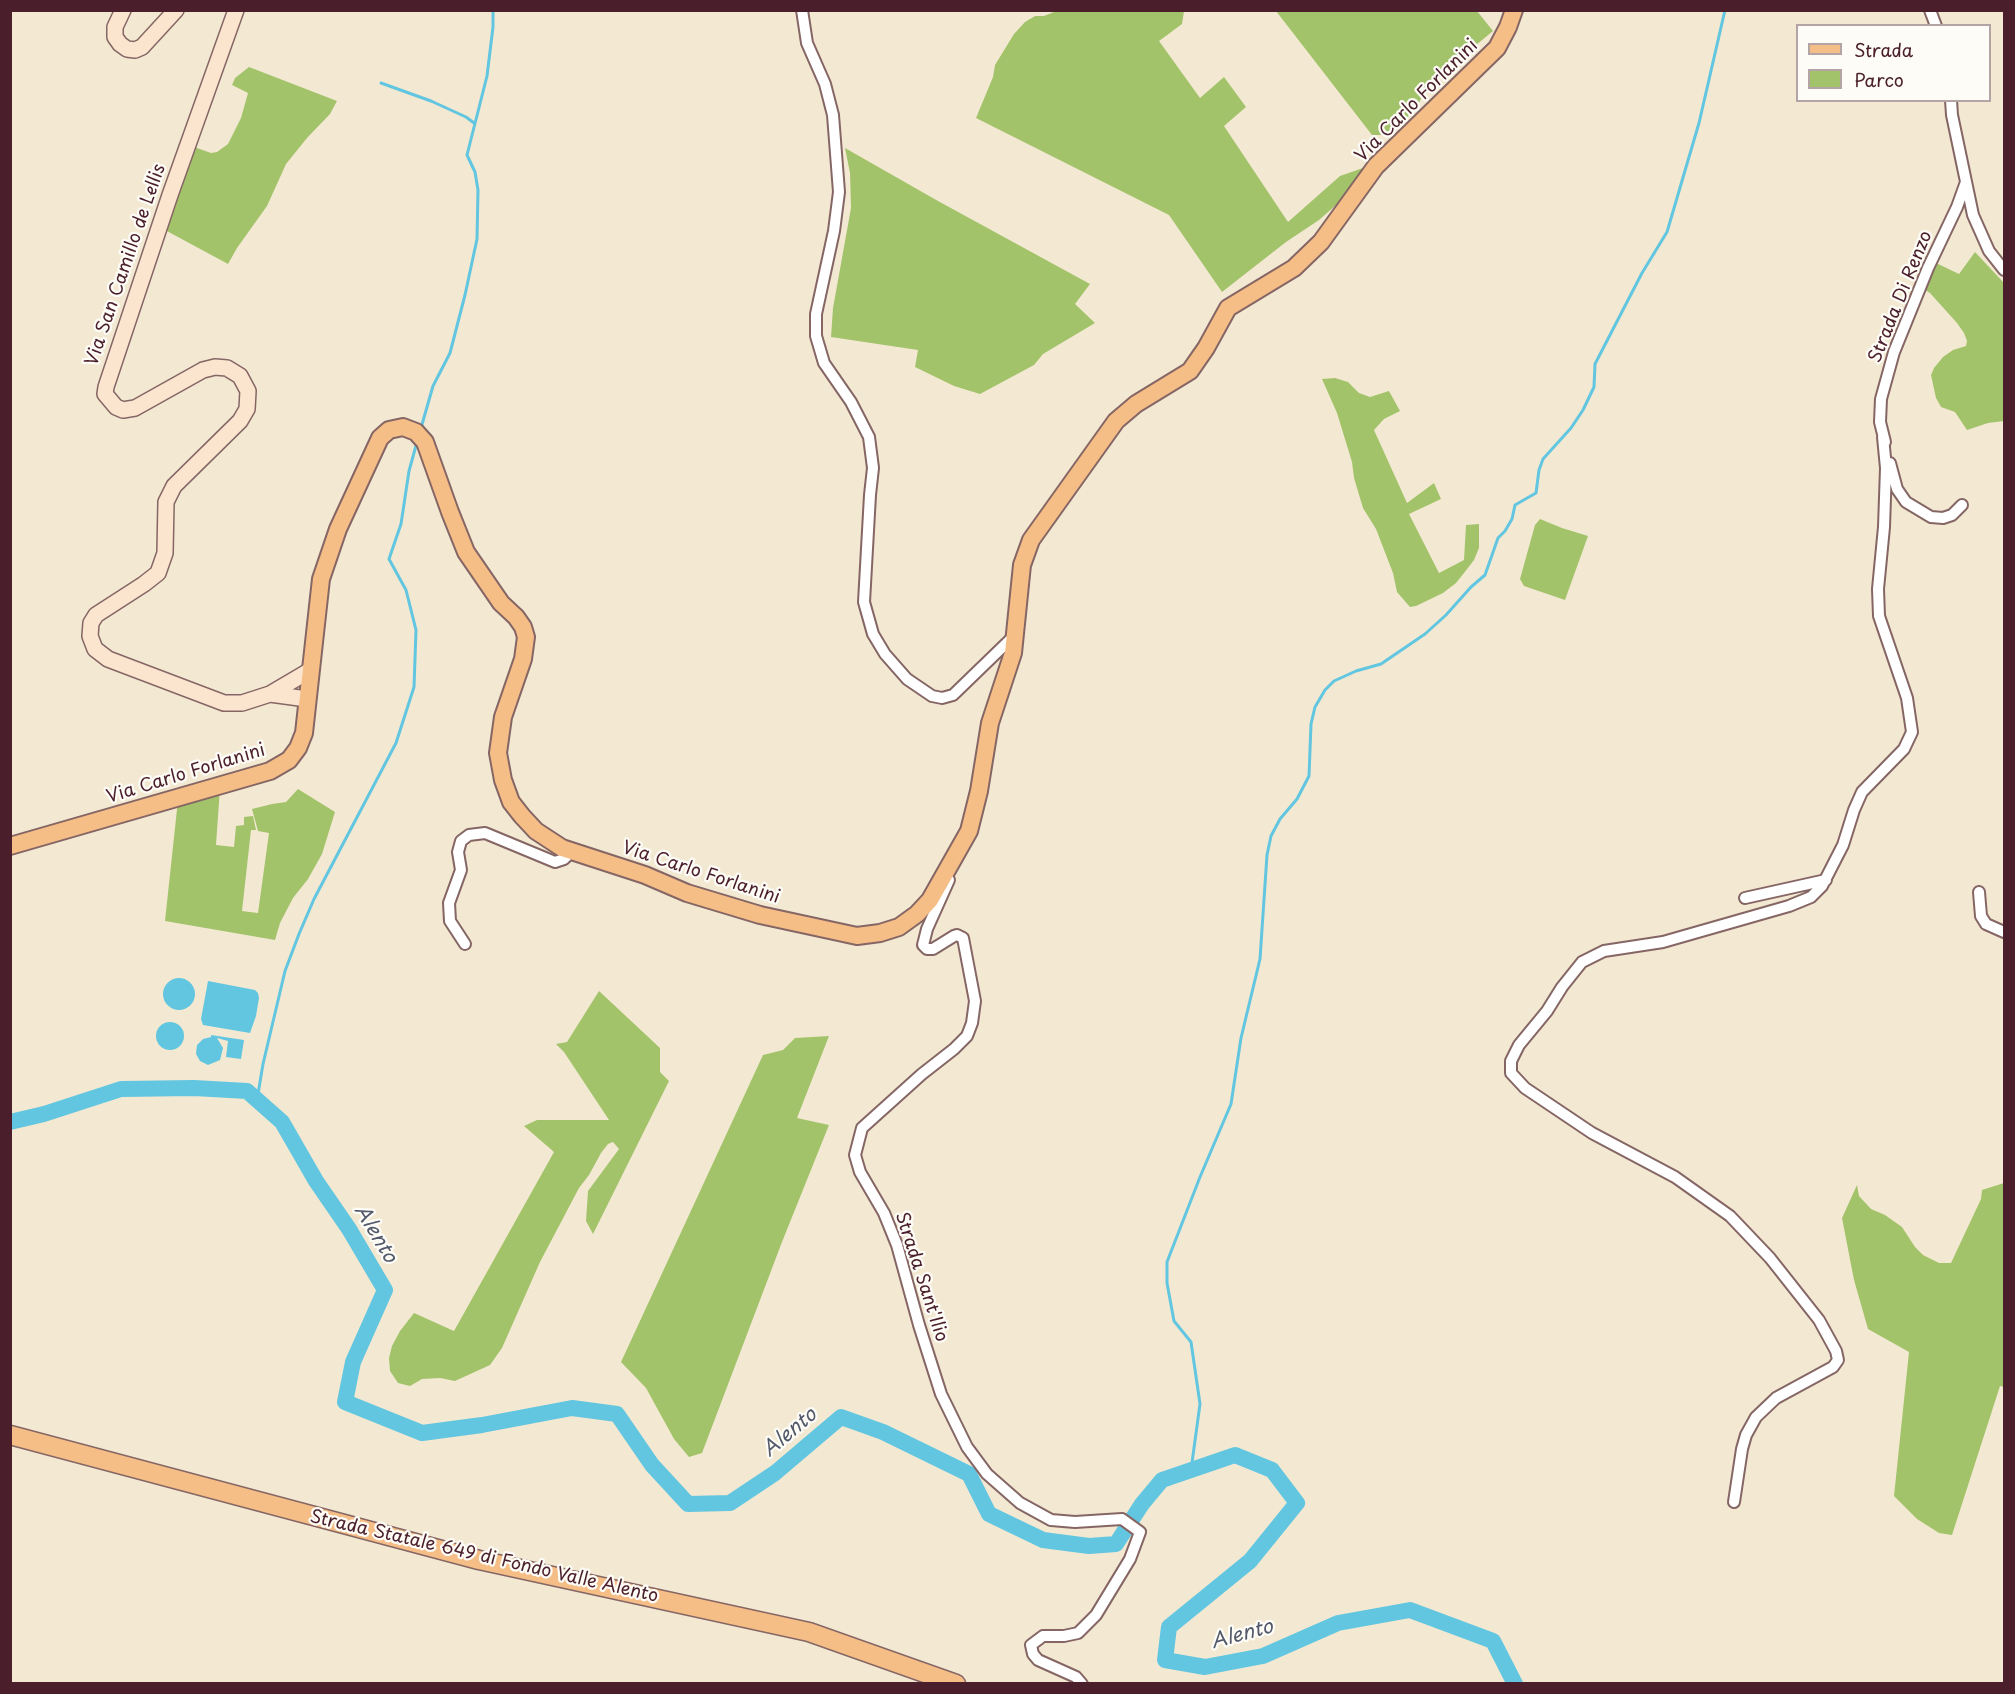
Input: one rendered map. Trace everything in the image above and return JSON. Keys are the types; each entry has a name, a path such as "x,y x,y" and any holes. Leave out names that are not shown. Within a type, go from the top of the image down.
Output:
{"highway":[{"name":"Strada Statale 649 di Fondo Valle Alento","path":"10,1435 479,1560 809,1632 956,1683"}],"main road":[{"path":"123,10 115,27 115,37 127,49 135,50 142,47 176,10"},
{"name":"Via San Camillo de Lellis","path":"236,10 170,195 105,394 123,410 135,408 203,370 215,367 227,368 240,376 248,391 247,409 240,421 174,486 166,502 165,553 158,573 151,580 96,615 91,623 90,636 95,649 108,659 224,703 242,703 270,694 309,671"},
{"name":"Via Carlo Forlanini","path":"10,846 270,771 289,760 298,748 304,733 309,671 321,579 338,529 380,438 389,430 410,429 421,436 425,442 466,552 501,603 523,627 526,637 523,659 502,717 498,753 503,780 512,802 536,831 562,848 645,875 687,893 760,915 857,936 890,930 912,918 930,900 969,831 979,791 990,723 1012,653 1023,565 1031,540 1116,421 1136,404 1190,371 1206,348 1228,308 1294,268 1321,242 1376,166 1497,48 1514,10"},
{"name":"Via San Camillo de Lellis","path":"270,694 307,699"}],"street":[{"path":"802,10 807,43 825,84 833,115 839,192 834,231 816,314 816,336 825,363 851,402 869,437 873,468 864,602 873,634 885,654 908,679 932,696 942,698 953,695 1014,635"},
{"path":"1951,102 1972,215 1989,252 2004,270"},
{"name":"Strada Di Renzo","path":"1962,505 1952,515 1943,518 1931,517 1906,502 1897,489 1880,422 1881,399 1894,352 1966,182"},
{"path":"1734,1502 1742,1449 1746,1435 1756,1417 1776,1398 1833,1367 1838,1360 1836,1351 1812,1311 1770,1258 1730,1216 1675,1177 1592,1133 1525,1088 1511,1072 1511,1061 1519,1045 1582,962 1604,951 1663,942 1789,906 1811,897 1826,880 1843,845 1862,792 1904,749 1912,732 1907,698 1879,616 1878,589 1884,527 1886,468 1883,437"},
{"path":"465,944 450,921 449,903 461,870 458,852 461,842 470,835 485,833 555,862 564,859 572,851"},
{"name":"Strada Sant'Ilio","path":"952,863 953,873 927,929 923,945 927,949 933,949 957,935 963,938 975,1001 972,1023 967,1036 954,1049 862,1128 855,1155 860,1172 884,1213 897,1245 940,1394 967,1448 987,1474 1020,1503 1051,1520 1075,1522 1122,1519 1140,1532 1130,1559 1096,1615 1078,1633 1043,1636 1032,1645 1038,1660 1076,1677 1082,1683"},
{"path":"1745,898 1826,880"},
{"path":"1979,892 1981,916 1986,924 2004,932"}],"green space":[{"path":"1059,10 1184,11 1182,24 1159,41 1200,98 1224,77 1246,107 1224,126 1288,222 1340,176 1363,168 1344,198 1319,220 1286,242 1222,292 1169,215 976,118 993,77 995,65 1014,34 1025,22 1035,16 1044,16"},
{"path":"1276,11 1477,11 1493,31 1430,83 1417,106 1400,125 1381,135 1372,135"},
{"path":"249,67 337,101 330,114 286,164 267,206 228,264 165,230 192,143 197,148 211,153 217,152 228,144 241,118 248,93 232,85 235,78"},
{"path":"845,148 1090,284 1075,304 1095,323 1043,354 1034,365 980,394 954,386 915,367 918,350 831,337 833,308 851,208 850,173"},
{"path":"1975,252 2004,283 2004,421 1988,423 1967,430 1955,412 1941,407 1936,398 1931,375 1943,357 1953,350 1966,346 1967,341 1957,323 1930,293 1922,288 1934,262 1959,274"},
{"path":"1335,378 1348,382 1359,393 1370,397 1389,391 1400,411 1384,419 1374,430 1407,503 1434,483 1441,499 1409,514 1439,573 1464,560 1466,525 1479,524 1479,548 1474,560 1456,583 1443,593 1416,606 1410,607 1397,592 1393,573 1376,529 1363,508 1337,413 1322,379"},
{"path":"1540,519 1588,536 1565,600 1524,586 1520,579 1535,525"},
{"path":"220,788 216,845 234,847 236,826 244,825 244,817 253,816 256,830 251,830 242,911 258,913 269,833 258,831 252,809 286,802 298,789 335,812 322,854 308,879 293,898 280,923 275,940 165,921 178,800"},
{"path":"599,991 660,1048 660,1072 669,1081 593,1234 586,1221 588,1191 619,1149 613,1142 608,1144 601,1153 579,1188 540,1262 502,1348 490,1365 455,1381 440,1378 422,1379 410,1386 398,1383 390,1371 389,1358 400,1331 414,1313 454,1331 554,1152 524,1126 537,1120 609,1120 564,1052 556,1044 567,1042"},
{"path":"829,1036 797,1118 829,1125 702,1453 689,1457 674,1439 646,1388 621,1362 763,1055 783,1050 795,1038"},
{"path":"2004,1183 2004,1387 2000,1386 1952,1535 1939,1533 1917,1519 1894,1496 1909,1352 1868,1329 1854,1280 1842,1218 1857,1185 1859,1196 1871,1209 1885,1215 1902,1227 1923,1255 1939,1263 1951,1263 1981,1199 1982,1190"}],"water":[{"path":"179,978 190,983 195,994 190,1005 179,1010 168,1005 163,994 168,983"},
{"path":"208,981 255,990 258,993 256,1016 250,1033 203,1025 201,1019"},
{"path":"170,1022 180,1026 184,1036 180,1046 170,1050 160,1046 156,1036 160,1026"},
{"path":"211,1035 244,1040 241,1059 226,1057 228,1041 217,1038 223,1048 220,1060 208,1065 200,1061 196,1054 197,1045"}],"waterway":[{"path":"421,428 433,386 450,353 477,239 478,190 475,172 467,155 487,76 493,10"},
{"path":"1191,1470 1200,1404 1191,1342 1174,1321 1167,1283 1167,1262 1231,1104 1241,1038 1260,959 1267,855 1271,836 1280,819 1297,799 1309,776 1311,724 1315,707 1325,690 1334,681 1356,671 1381,664 1425,634 1446,615 1485,575 1498,538 1512,519 1515,505 1536,493 1543,459 1571,428 1583,410 1594,387 1595,364 1642,273 1667,232 1699,123 1725,10"},
{"path":"381,83 431,101 474,123"},
{"path":"257,1100 285,971 299,934 314,899 396,743 414,687 416,630 406,590 389,559 401,524 409,471 417,442"},
{"name":"Alento","path":"10,1122 44,1114 121,1089 194,1088 247,1091 282,1122 316,1181 349,1229 385,1290 353,1362 345,1402 422,1433 482,1425 572,1408 617,1414 652,1465 688,1504 730,1503 775,1473 841,1417 883,1432 969,1474 989,1514 1043,1540 1089,1546 1116,1544 1142,1504 1162,1480 1235,1455 1272,1470 1297,1503 1250,1561 1169,1627 1165,1660 1205,1667 1263,1656 1338,1623 1410,1610 1493,1641 1515,1684"}]}
